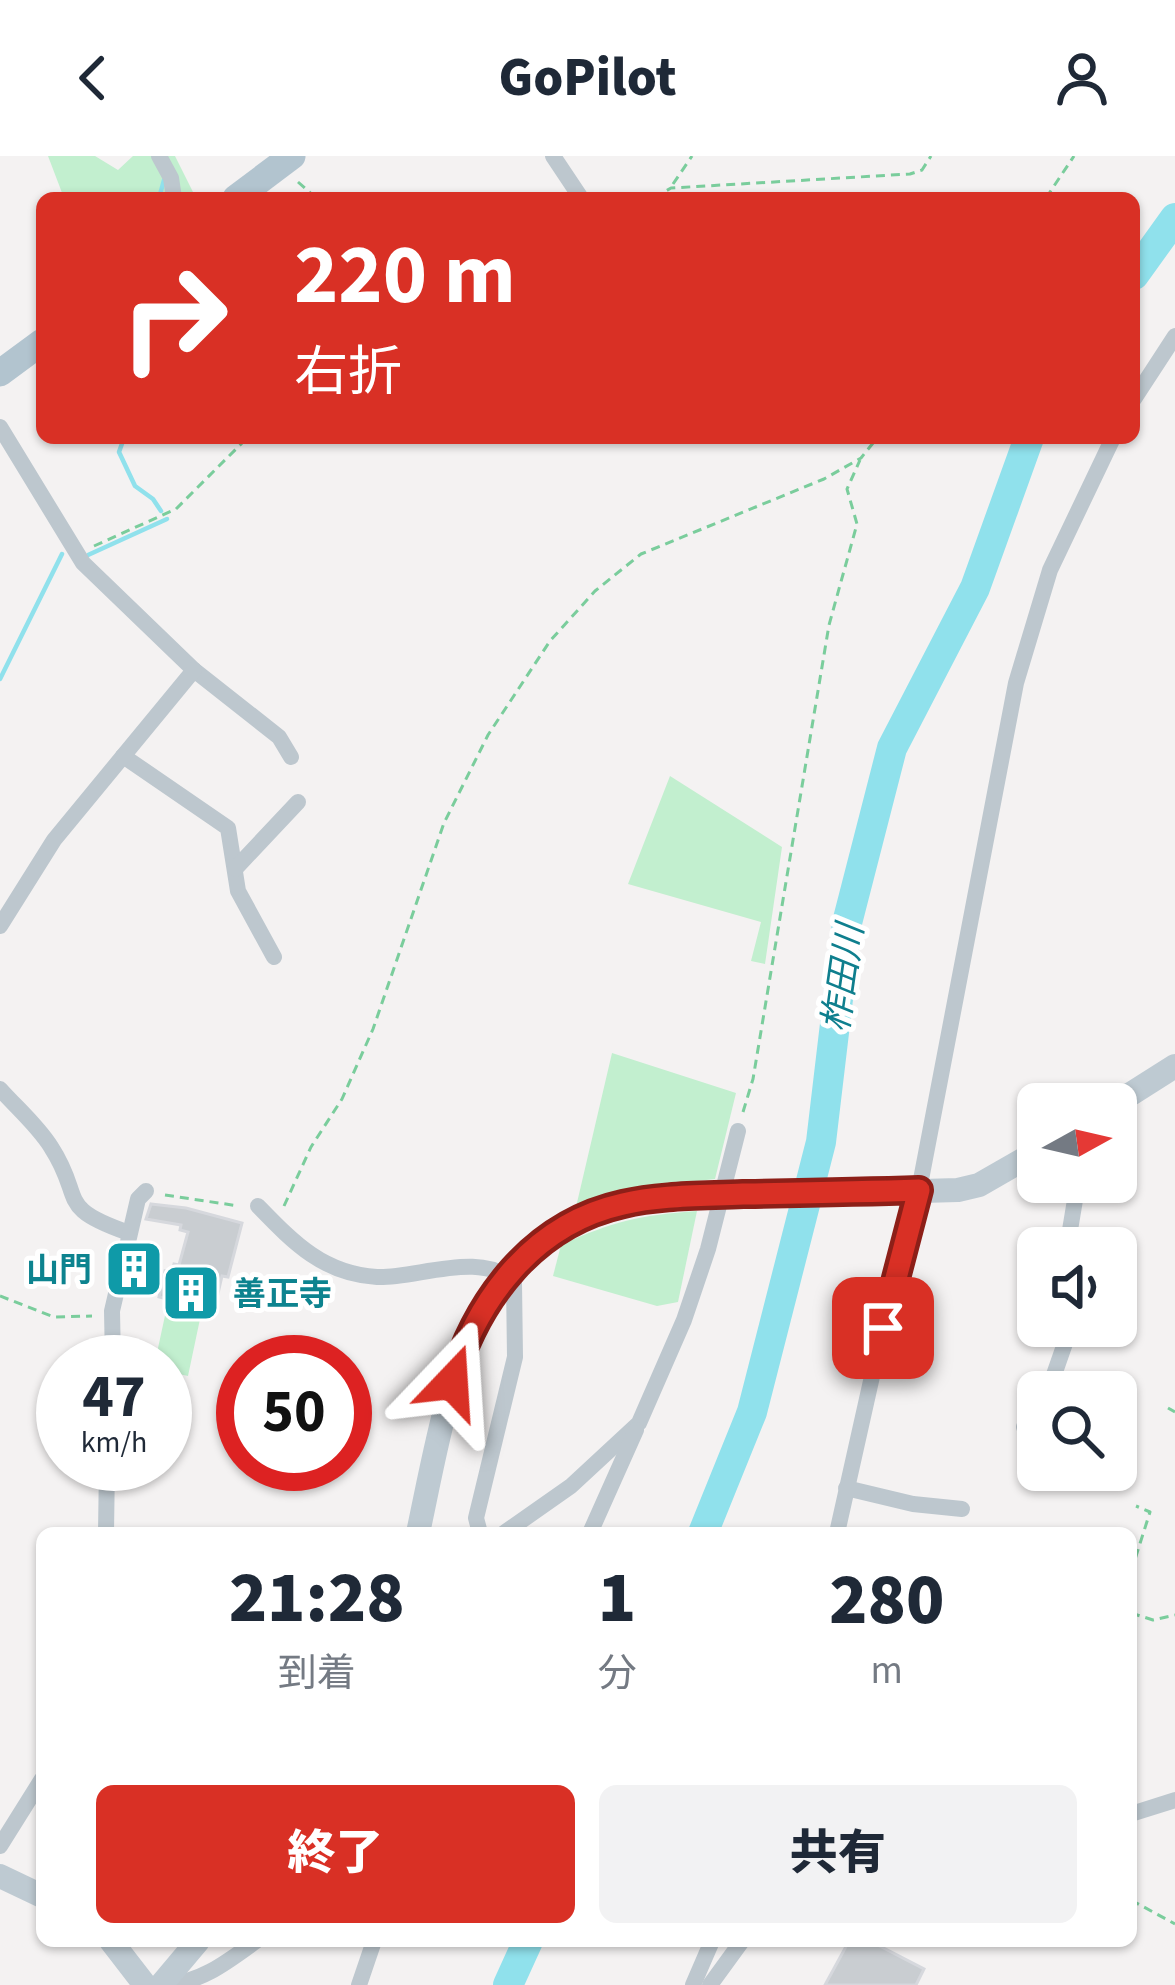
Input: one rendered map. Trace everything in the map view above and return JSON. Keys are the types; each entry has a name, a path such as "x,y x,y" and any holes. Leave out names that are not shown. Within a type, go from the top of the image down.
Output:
{"main road":[{"path":"244,192 284,162"},
{"path":"0,373 36,346"},
{"path":"1137,1090 1175,1066"},
{"path":"419,1527 461,1352 481,1308 507,1275 550,1236 623,1204 719,1195 958,1190 980,1185 1017,1163"},
{"path":"0,1876 36,1893"},
{"path":"116,1947 145,1985"},
{"path":"164,1985 193,1947"}],"street":[{"path":"159,156 173,192"},
{"path":"553,156 577,192"},
{"path":"1140,390 1175,336"},
{"path":"0,427 76,552 194,670 279,737 291,757"},
{"path":"838,1527 892,1287 919,1190 1016,683 1050,570 1110,444"},
{"path":"0,926 55,840 194,670"},
{"path":"123,756 227,828 238,891 274,957"},
{"path":"235,869 298,802"},
{"path":"0,1089 50,1144 69,1195 80,1209 94,1221 129,1232"},
{"path":"593,1527 684,1321 709,1249 738,1131"},
{"path":"112,1335 112,1311 129,1232 138,1199 146,1191"},
{"path":"258,1207 299,1250 322,1262 374,1277 448,1267 507,1275 514,1283 515,1357 476,1517 478,1527"},
{"path":"513,1527 572,1486 639,1423"},
{"path":"846,1488 913,1504 962,1509"},
{"path":"106,1491 106,1527"},
{"path":"0,1846 36,1789"},
{"path":"1137,1812 1175,1800"},
{"path":"164,1985 188,1983 248,1947"},
{"path":"359,1985 372,1947"},
{"path":"693,1985 709,1947"},
{"path":"710,1985 738,1947"}],"path":[{"path":"664,192 692,156"},
{"path":"671,188 910,174 922,170 932,156"},
{"path":"1050,192 1074,156"},
{"path":"284,162 311,192"},
{"path":"76,552 176,509 241,444"},
{"path":"738,1131 752,1079 829,625 857,524 847,489 872,444"},
{"path":"275,1224 311,1147 342,1099 373,1029 444,823 488,735 550,641 595,591 641,554 824,479 861,458"},
{"path":"146,1191 258,1207"},
{"path":"0,1296 55,1317 80,1318 112,1311"},
{"path":"1168,1408 1175,1412"},
{"path":"1136,1506 1150,1512 1137,1553"},
{"path":"1137,1615 1153,1620 1175,1615"},
{"path":"1137,1903 1175,1924"}],"green space":[{"path":"48,156 95,156 118,170 133,156 175,156 193,192 62,192"},
{"path":"670,776 782,847 765,964 751,961 761,922 628,884"},
{"path":"612,1053 736,1093 715,1179 617,1190 576,1207"},
{"path":"697,1211 678,1302 657,1306 553,1276 561,1245 628,1220"},
{"path":"166,1311 200,1319 192,1357 192,1335 161,1335"}],"building":[{"path":"151,1204 242,1223 214,1311 159,1297 165,1271 172,1273 174,1264 179,1265 188,1232 180,1230 181,1225 146,1219"},
{"path":"846,1947 882,1947 924,1969 916,1985 825,1985"}],"waterway":[{"path":"161,192 164,180"},
{"name":"柞田川","path":"1140,267 1175,218"},
{"path":"122,444 119,452 135,486 161,511"},
{"name":"柞田川","path":"705,1527 752,1412 821,1142 847,923 892,748 975,588 1027,444"},
{"path":"88,555 167,519"},
{"path":"0,679 62,554"},
{"name":"柞田川","path":"508,1985 525,1947"}],"place":[{"name":"山門","path":"134,1269"},
{"name":"善正寺","path":"191,1293"}],"route":[{"path":"452,1382 481,1308 507,1275 550,1236 623,1204 668,1198 919,1190 883,1328"}]}
